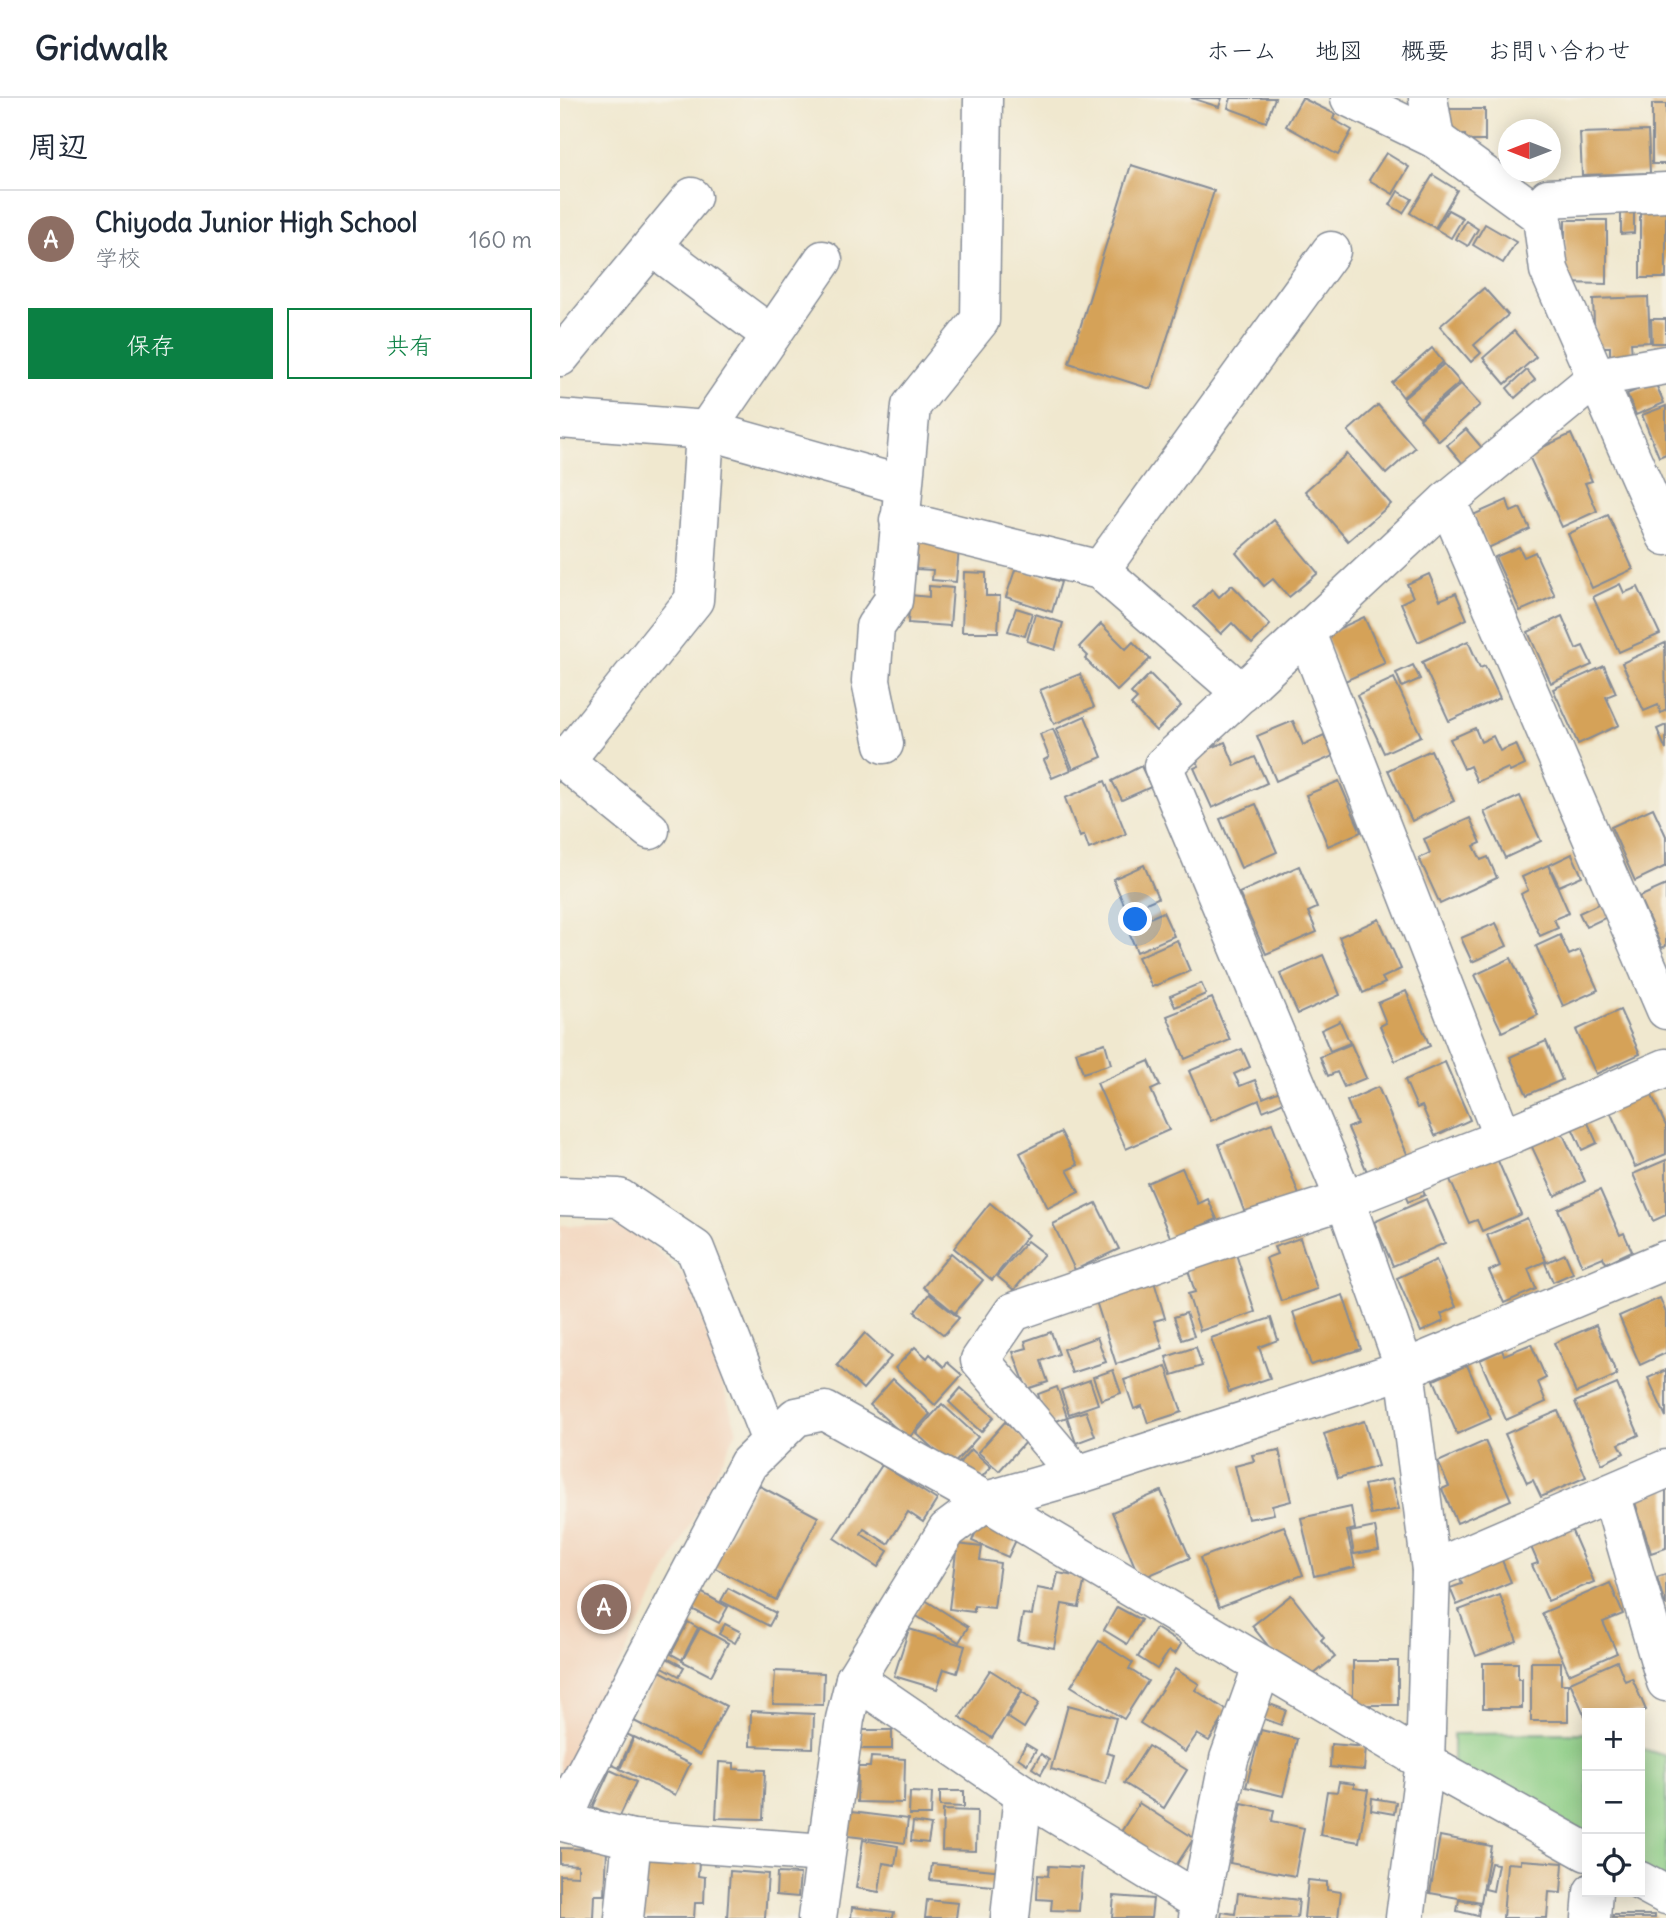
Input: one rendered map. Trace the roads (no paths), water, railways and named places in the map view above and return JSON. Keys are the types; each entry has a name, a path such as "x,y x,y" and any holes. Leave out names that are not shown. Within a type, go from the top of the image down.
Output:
{"street":[{"path":"884,744 871,681 875,627 893,601 911,406 980,320 983,98"},
{"path":"1350,98 1435,139 1542,217"},
{"path":"1428,98 1435,139"},
{"path":"1666,192 1548,198 1542,217 1549,270 1666,536"},
{"path":"560,358 692,197"},
{"path":"652,246 771,335"},
{"path":"1100,570 1331,251"},
{"path":"650,830 562,759 694,600 706,430 822,260"},
{"path":"1405,1918 1424,1762 1431,1570 1405,1369 1345,1200 1163,765 1447,501 1597,377 1666,365"},
{"path":"560,419 706,430 901,503 1100,570 1242,693"},
{"path":"1447,501 1666,1010"},
{"path":"1306,634 1503,1138"},
{"path":"1077,1475 980,1360 1013,1312 1345,1200 1503,1138 1666,1068"},
{"path":"560,1196 619,1198 695,1249 771,1441"},
{"path":"817,1918 845,1719 855,1679 947,1530 986,1502 1405,1369 1666,1260"},
{"path":"825,1853 632,1839 564,1822 579,1784 748,1464 796,1416 825,1411 986,1502 1424,1762 1582,1849"},
{"path":"1431,1570 1666,1469"},
{"path":"1611,1493 1666,1682"},
{"path":"855,1679 1199,1910 1229,1759 1262,1667"},
{"path":"1010,1918 1023,1794"},
{"path":"624,1918 632,1839"},
{"path":"1645,1884 1666,1895"},
{"path":"1591,1918 1593,1897"}],"place":[{"name":"Chiyoda Junior High School","path":"604,1607"}]}
